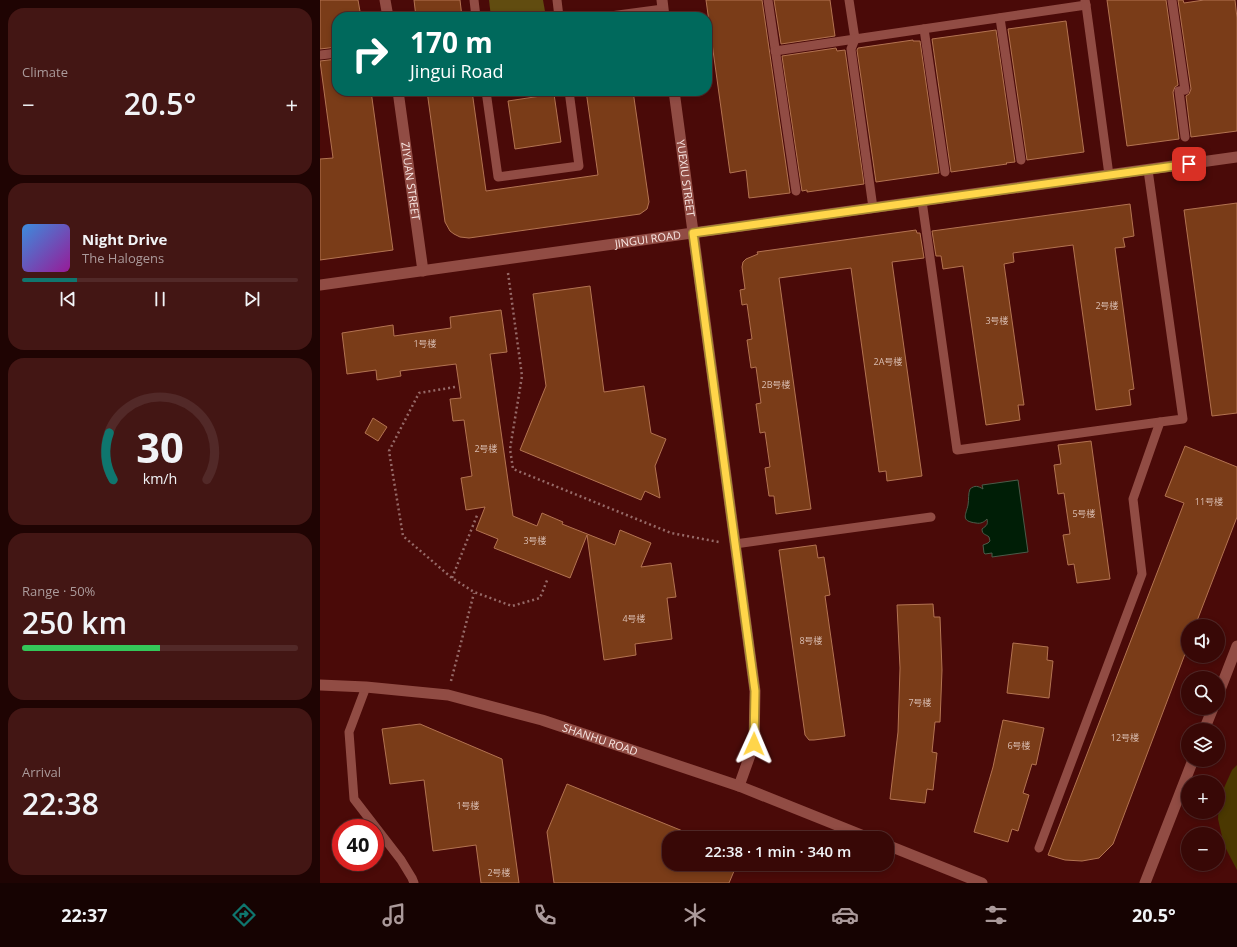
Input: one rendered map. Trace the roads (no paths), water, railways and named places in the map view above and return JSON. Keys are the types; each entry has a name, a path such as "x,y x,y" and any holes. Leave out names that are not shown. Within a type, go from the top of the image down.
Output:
{"street":[{"path":"385,0 387,12"},
{"name":"ZIYUAN STREET","path":"399,96 423,271"},
{"name":"YUEXIU STREET","path":"675,96 755,691 754,744 739,786"},
{"name":"JINGUI ROAD","path":"320,285 1237,157"},
{"path":"1225,677 1237,646"},
{"name":"SHANHU ROAD","path":"320,685 366,687 448,695 542,720 739,786 852,831"},
{"path":"1145,883 1190,767"},
{"path":"894,848 982,883"}],"lane":[{"path":"474,0 475,12"},
{"path":"556,0 558,12"},
{"path":"768,0 796,191"},
{"path":"849,0 855,39 851,49 873,208"},
{"path":"1172,0 1185,90 1179,91 1185,137"},
{"path":"775,51 1000,18 1085,3 1109,175"},
{"path":"640,12 663,9"},
{"path":"1000,18 1021,160"},
{"path":"924,29 944,172"},
{"path":"320,55 332,54"},
{"path":"487,96 498,177 580,166 570,96"},
{"path":"922,201 957,450 1183,419 1148,170"},
{"path":"1039,848 1142,574 1133,498 1160,422"},
{"path":"735,544 931,517"},
{"path":"366,687 348,732 354,798 401,860 414,883"}]}
